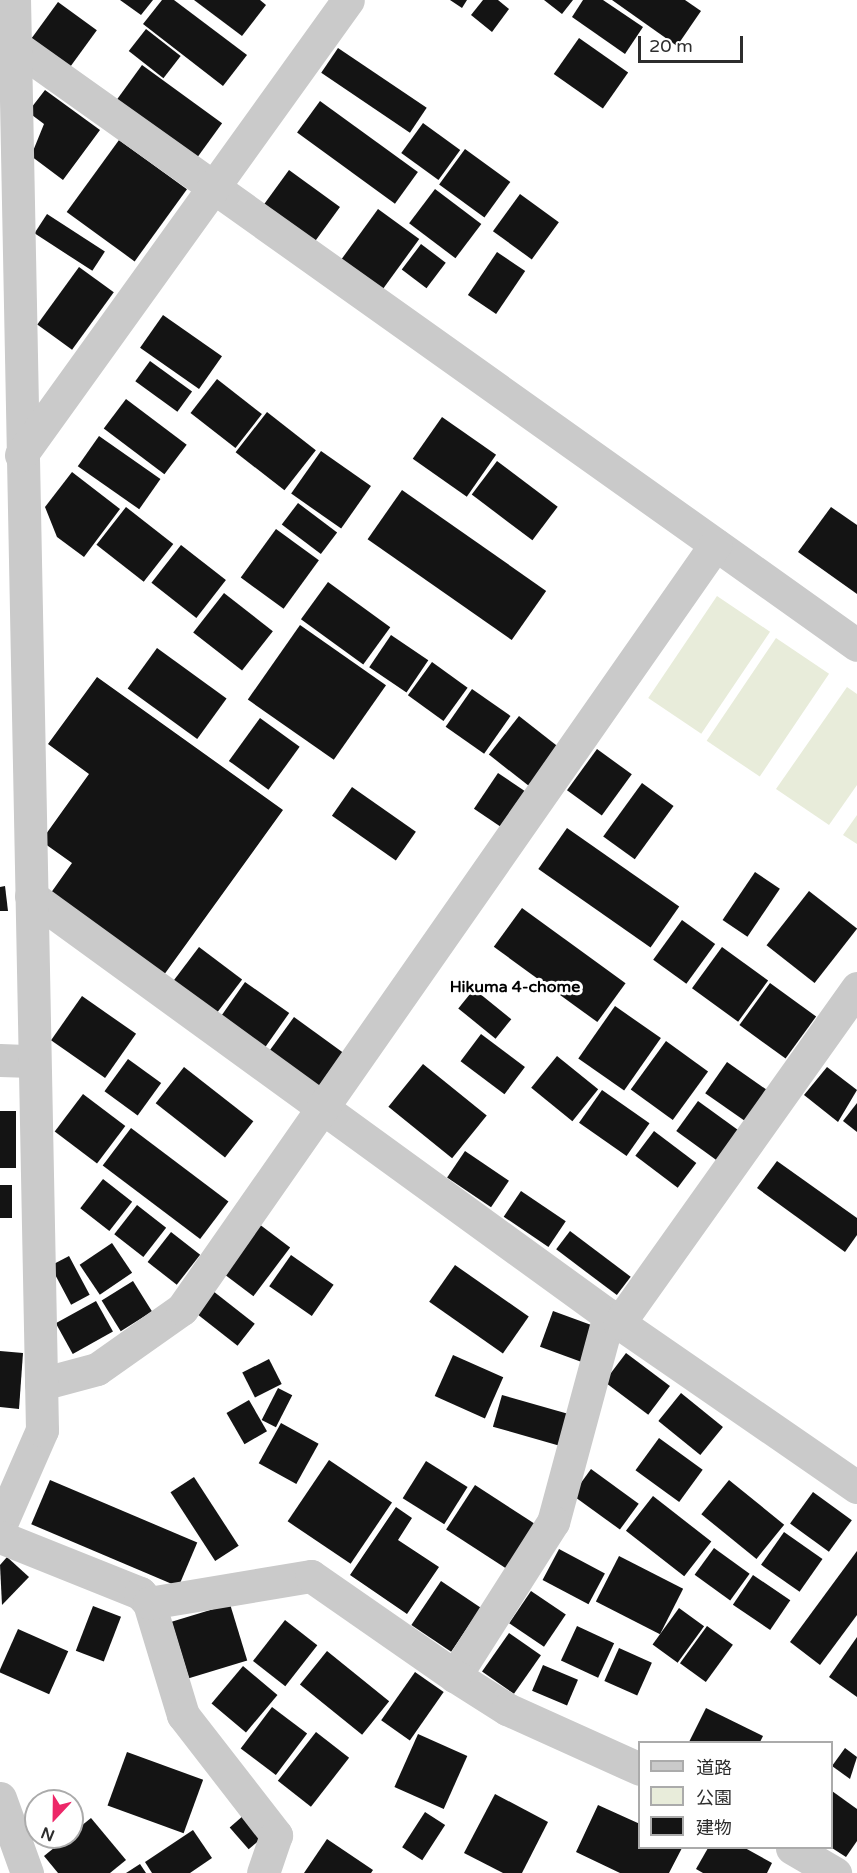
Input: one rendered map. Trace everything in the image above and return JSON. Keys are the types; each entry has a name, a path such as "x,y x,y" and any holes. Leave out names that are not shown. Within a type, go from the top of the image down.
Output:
{"street":[{"path":"0,1526 42,1430 32,1061 14,0"},
{"path":"21,455 348,0"},
{"path":"15,46 857,645"},
{"path":"41,1384 97,1369 182,1309 326,1106 715,545"},
{"path":"31,896 326,1106 614,1319 857,1487"},
{"path":"456,1677 553,1522 614,1319 857,988"},
{"path":"0,1060 32,1061"},
{"path":"0,1537 140,1593 149,1603 183,1715 276,1835 263,1873"},
{"path":"149,1603 310,1576 456,1677 507,1708 638,1769"},
{"path":"0,1798 27,1873"},
{"path":"794,1849 835,1873"}],"green space":[{"path":"717,596 770,632 701,734 648,698"},
{"path":"776,638 829,674 760,777 707,741"},
{"path":"847,687 857,694 857,785 829,825 776,789"},
{"path":"857,815 857,844 843,835"}],"building":[{"path":"120,0 153,0 141,15"},
{"path":"162,0 174,0 247,55 223,86 143,24"},
{"path":"194,0 260,0 266,5 242,36"},
{"path":"450,0 467,0 462,8"},
{"path":"483,0 498,0 509,9 492,32 471,15"},
{"path":"544,0 573,0 562,14"},
{"path":"583,0 603,0 643,27 625,54 572,17"},
{"path":"612,0 685,0 701,11 677,46"},
{"path":"58,2 97,30 66,72 27,44"},
{"path":"146,29 181,56 163,78 129,51"},
{"path":"579,38 628,72 603,108 554,74"},
{"path":"338,48 427,108 410,133 321,73"},
{"path":"142,65 222,123 195,160 115,102"},
{"path":"45,90 100,130 63,180 31,156 44,124 28,112"},
{"path":"320,101 418,172 395,204 297,133"},
{"path":"423,123 460,150 438,180 401,153"},
{"path":"119,140 187,189 135,261 67,212"},
{"path":"465,149 510,182 484,218 439,185"},
{"path":"289,170 340,207 315,242 264,205"},
{"path":"435,189 481,224 455,258 409,223"},
{"path":"520,194 559,222 532,259 493,231"},
{"path":"378,209 419,239 382,291 340,261"},
{"path":"47,214 105,252 92,271 34,233"},
{"path":"421,244 446,263 426,288 402,270"},
{"path":"497,252 525,271 496,314 468,295"},
{"path":"79,267 114,292 72,350 37,324"},
{"path":"163,315 222,356 199,389 140,348"},
{"path":"150,361 192,392 177,412 135,381"},
{"path":"217,379 262,414 235,448 191,413"},
{"path":"126,399 187,445 164,474 104,429"},
{"path":"267,412 316,450 284,490 236,452"},
{"path":"442,417 496,455 467,497 413,459"},
{"path":"99,436 160,479 139,509 78,466"},
{"path":"321,451 371,486 341,529 291,494"},
{"path":"497,461 558,507 532,540 472,495"},
{"path":"72,472 120,509 84,557 57,537 45,507"},
{"path":"402,490 546,591 512,640 368,539"},
{"path":"298,503 337,532 321,554 282,525"},
{"path":"126,507 173,544 144,582 96,545"},
{"path":"831,507 857,525 857,594 798,552"},
{"path":"276,529 319,560 284,609 241,578"},
{"path":"181,545 226,580 196,618 151,583"},
{"path":"328,582 390,627 363,664 301,619"},
{"path":"224,593 273,631 242,671 193,632"},
{"path":"300,625 386,685 334,760 248,700"},
{"path":"391,635 428,660 406,692 369,667"},
{"path":"157,648 227,699 197,739 128,688"},
{"path":"432,662 468,688 443,721 408,695"},
{"path":"97,677 283,810 161,979 48,897 72,863 41,841 89,774 48,744"},
{"path":"472,689 511,716 484,754 446,727"},
{"path":"519,716 559,747 529,786 489,755"},
{"path":"260,718 300,747 268,790 229,761"},
{"path":"597,749 632,774 602,816 567,790"},
{"path":"498,773 526,792 502,828 474,809"},
{"path":"642,783 674,806 635,859 603,836"},
{"path":"352,787 416,832 396,860 332,816"},
{"path":"567,828 679,907 651,948 538,869"},
{"path":"755,872 780,889 747,937 723,920"},
{"path":"5,886 8,911 0,911 0,887"},
{"path":"809,891 857,929 815,983 767,945"},
{"path":"522,908 626,983 597,1022 494,947"},
{"path":"682,920 715,944 686,984 653,960"},
{"path":"199,947 242,979 213,1018 170,985"},
{"path":"722,947 768,981 738,1022 692,988"},
{"path":"245,982 289,1013 261,1053 217,1022"},
{"path":"770,983 816,1017 786,1059 739,1025"},
{"path":"474,989 511,1019 496,1039 458,1008"},
{"path":"82,996 136,1034 105,1078 51,1040"},
{"path":"615,1006 661,1038 624,1091 578,1058"},
{"path":"294,1017 345,1054 317,1092 266,1055"},
{"path":"481,1034 525,1067 504,1094 461,1061"},
{"path":"666,1041 708,1072 673,1120 631,1090"},
{"path":"557,1056 598,1089 572,1121 531,1088"},
{"path":"128,1059 161,1083 138,1115 104,1091"},
{"path":"727,1062 767,1090 745,1121 705,1093"},
{"path":"423,1064 487,1116 452,1158 388,1107"},
{"path":"184,1067 253,1121 225,1157 156,1103"},
{"path":"827,1067 857,1090 838,1122 804,1095"},
{"path":"602,1090 650,1123 627,1156 579,1123"},
{"path":"83,1094 125,1126 97,1163 55,1132"},
{"path":"698,1101 745,1135 723,1165 676,1131"},
{"path":"857,1103 857,1132 843,1121"},
{"path":"0,1111 16,1111 16,1168 0,1168"},
{"path":"131,1128 228,1201 200,1239 103,1166"},
{"path":"654,1131 696,1163 678,1188 635,1156"},
{"path":"465,1151 509,1181 491,1207 447,1178"},
{"path":"777,1161 857,1218 857,1235 845,1252 757,1188"},
{"path":"103,1179 132,1202 109,1231 80,1208"},
{"path":"0,1185 12,1185 12,1218 0,1218"},
{"path":"521,1191 566,1221 548,1247 504,1217"},
{"path":"137,1205 166,1228 143,1257 114,1234"},
{"path":"259,1224 290,1247 253,1296 222,1273"},
{"path":"570,1231 631,1277 617,1295 556,1249"},
{"path":"171,1232 200,1255 177,1285 148,1262"},
{"path":"112,1243 132,1273 100,1295 80,1265"},
{"path":"291,1255 334,1285 312,1316 269,1286"},
{"path":"69,1256 90,1295 71,1305 50,1266"},
{"path":"455,1265 529,1317 503,1353 429,1302"},
{"path":"133,1281 152,1312 121,1331 102,1301"},
{"path":"213,1291 255,1324 238,1346 196,1313"},
{"path":"96,1301 113,1332 73,1354 56,1323"},
{"path":"553,1311 598,1327 585,1363 540,1347"},
{"path":"0,1351 23,1353 19,1409 0,1407"},
{"path":"626,1353 670,1386 648,1415 604,1382"},
{"path":"453,1355 503,1377 485,1418 435,1396"},
{"path":"269,1359 282,1384 255,1398 242,1373"},
{"path":"278,1388 292,1395 276,1427 262,1420"},
{"path":"681,1393 723,1427 700,1455 658,1421"},
{"path":"502,1395 571,1415 562,1447 493,1427"},
{"path":"249,1400 267,1431 244,1444 226,1413"},
{"path":"281,1423 319,1444 296,1484 259,1463"},
{"path":"659,1438 703,1470 679,1502 635,1470"},
{"path":"329,1460 392,1502 351,1564 288,1521"},
{"path":"426,1461 468,1487 444,1524 403,1498"},
{"path":"591,1469 639,1504 620,1530 572,1495"},
{"path":"194,1477 239,1546 215,1561 171,1492"},
{"path":"50,1480 197,1543 179,1587 31,1524"},
{"path":"729,1480 784,1525 756,1559 701,1514"},
{"path":"475,1485 536,1525 507,1569 446,1529"},
{"path":"813,1492 852,1520 829,1552 790,1524"},
{"path":"653,1496 711,1542 684,1576 626,1531"},
{"path":"396,1507 412,1518 398,1540 439,1567 407,1614 350,1575"},
{"path":"784,1532 823,1559 800,1592 761,1565"},
{"path":"714,1548 750,1574 730,1601 695,1575"},
{"path":"559,1549 605,1573 588,1604 543,1580"},
{"path":"857,1551 857,1615 820,1665 790,1642"},
{"path":"619,1556 683,1589 660,1634 596,1601"},
{"path":"7,1557 29,1577 2,1605 0,1565"},
{"path":"753,1575 790,1600 770,1630 733,1605"},
{"path":"441,1581 481,1608 451,1652 411,1625"},
{"path":"531,1591 566,1614 544,1647 509,1623"},
{"path":"230,1604 247,1660 189,1678 172,1622"},
{"path":"93,1606 121,1617 104,1662 76,1651"},
{"path":"679,1608 704,1626 678,1663 653,1644"},
{"path":"285,1620 317,1645 285,1686 253,1661"},
{"path":"577,1626 614,1643 598,1678 561,1660"},
{"path":"707,1626 733,1645 706,1682 680,1663"},
{"path":"18,1629 68,1651 49,1694 0,1672"},
{"path":"509,1633 541,1655 514,1694 482,1672"},
{"path":"857,1637 857,1697 829,1677"},
{"path":"619,1648 652,1663 637,1696 604,1681"},
{"path":"327,1651 389,1701 362,1735 300,1684"},
{"path":"543,1665 578,1680 567,1706 532,1691"},
{"path":"243,1666 277,1695 246,1732 212,1704"},
{"path":"415,1672 444,1692 410,1740 381,1720"},
{"path":"272,1707 307,1733 276,1775 241,1749"},
{"path":"706,1708 763,1736 760,1741 690,1741"},
{"path":"316,1732 349,1758 311,1807 278,1781"},
{"path":"418,1734 467,1756 444,1809 394,1787"},
{"path":"845,1748 857,1757 850,1779 833,1765"},
{"path":"127,1752 203,1780 184,1833 108,1806"},
{"path":"833,1792 857,1809 857,1841 846,1857 833,1849"},
{"path":"495,1794 548,1822 522,1873 503,1873 464,1853"},
{"path":"598,1805 638,1823 638,1849 681,1849 669,1873 620,1873 576,1852"},
{"path":"425,1812 445,1825 422,1860 402,1847"},
{"path":"244,1815 263,1837 249,1849 230,1827"},
{"path":"91,1818 126,1860 110,1873 58,1873 44,1856 53,1849 84,1849 84,1824"},
{"path":"193,1830 212,1858 190,1873 152,1873 145,1862"},
{"path":"327,1839 373,1870 371,1873 304,1873"},
{"path":"707,1849 747,1849 772,1863 767,1873 703,1873 696,1869"},
{"path":"140,1864 146,1873 126,1873"}],"district":[{"name":"Hikuma 4-chome","path":"515,987"}]}
